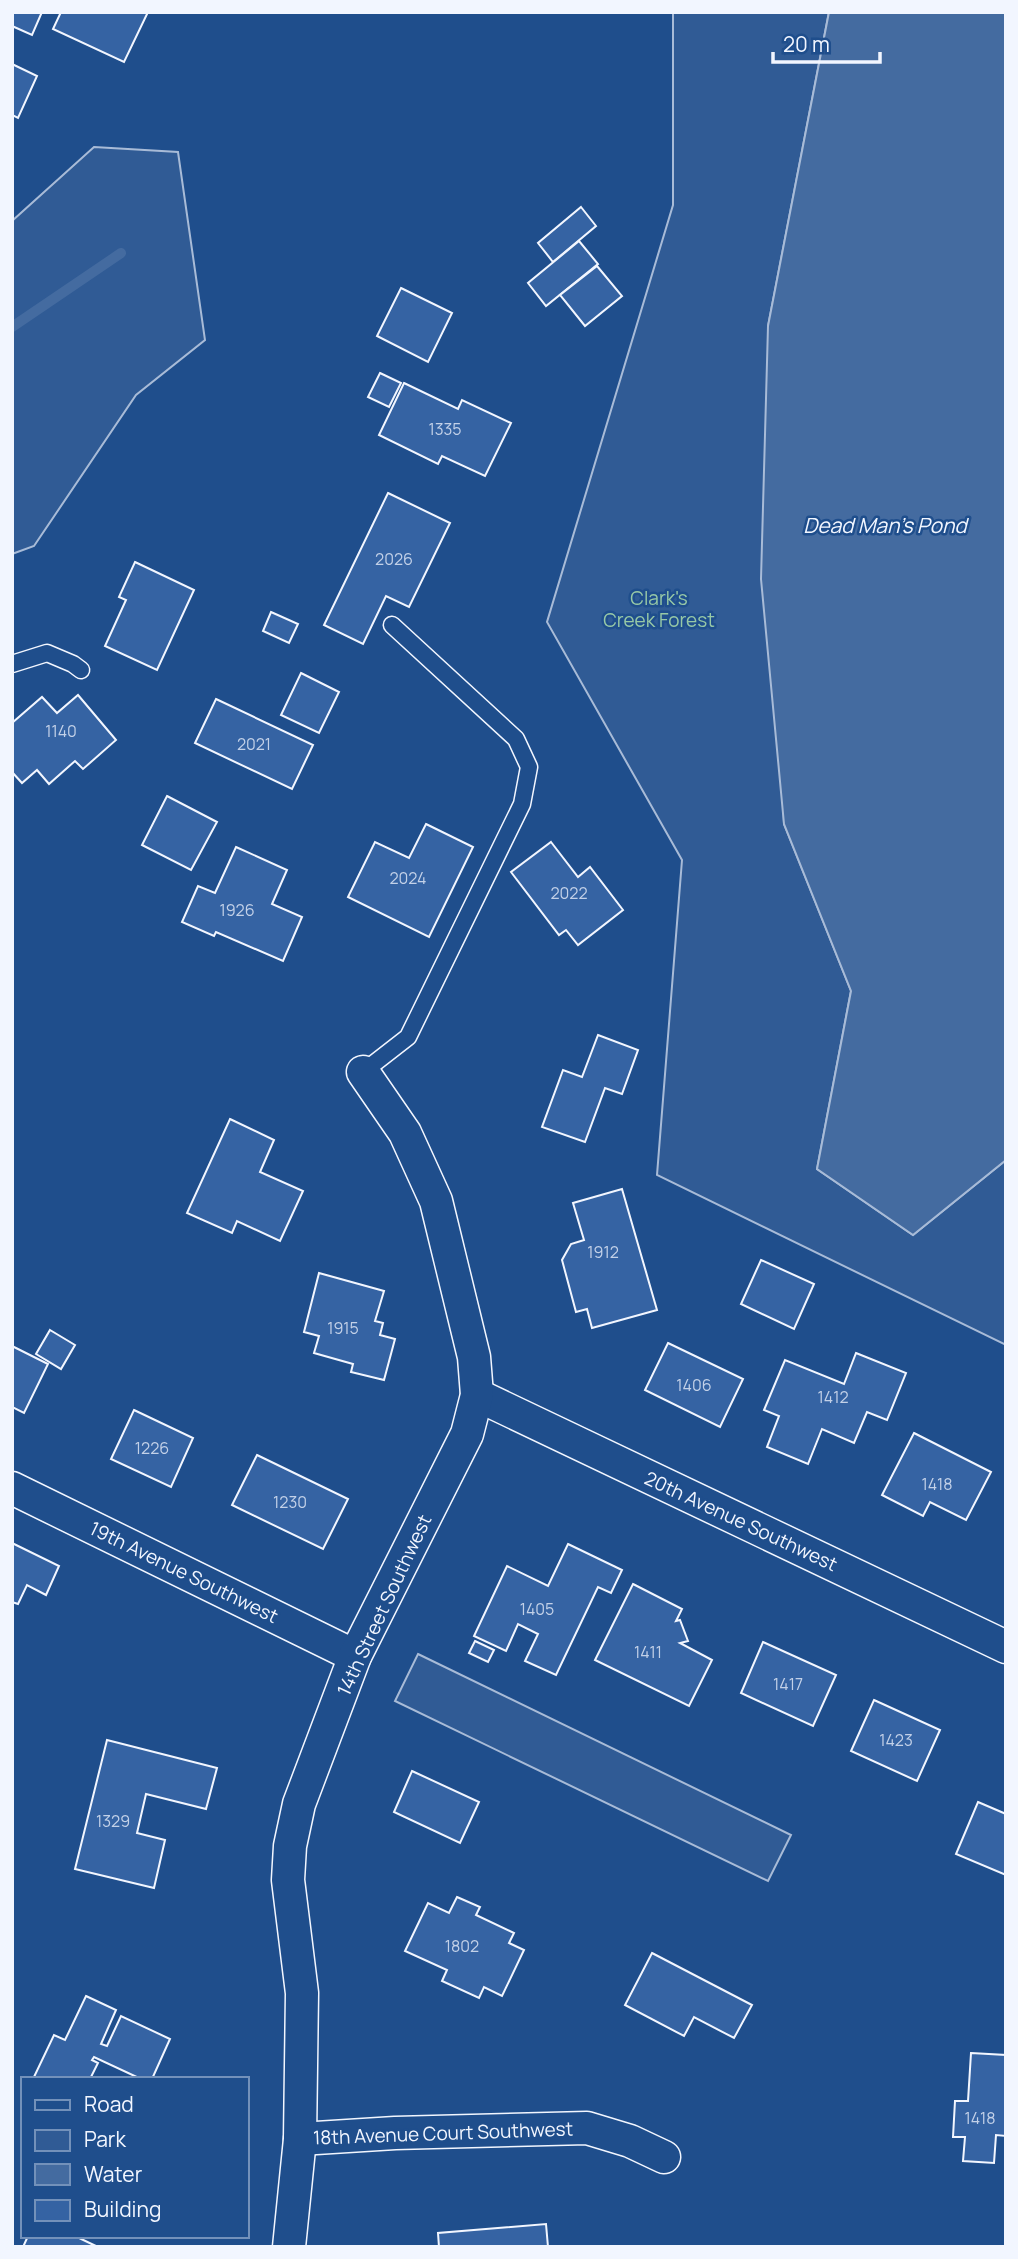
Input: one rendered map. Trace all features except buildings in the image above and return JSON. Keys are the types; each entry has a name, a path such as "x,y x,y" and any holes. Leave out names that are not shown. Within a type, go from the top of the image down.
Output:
{"street":[{"name":"14th Street Southwest","path":"289,2247 300,2139 302,1993 288,1880 290,1846 299,1804 355,1656 467,1434 477,1395 474,1357 436,1201 405,1133 363,1072"},
{"name":"20th Avenue Southwest","path":"477,1395 1006,1647"},
{"name":"19th Avenue Southwest","path":"12,1488 355,1656"},
{"name":"18th Avenue Court Southwest","path":"300,2139 395,2133 587,2128 630,2141 664,2157"}],"lane":[{"path":"363,1072 408,1037 522,804 529,767 516,739 392,625"},
{"path":"12,664 47,653 81,670"}],"green space":[{"name":"Clark's Creek Forest","path":"673,12 829,12 768,326 784,824 851,991 817,1169 913,1235 1006,1160 1006,1345 657,1175 682,860 547,622 673,205"},
{"path":"94,147 178,152 205,340 136,395 34,546 12,554 12,221"},
{"path":"418,1654 791,1835 768,1881 395,1701"}],"water":[{"name":"Dead Man's Pond","path":"829,12 1006,12 1006,1160 913,1235 817,1169 851,991 784,824 761,579 768,326"}],"waterway":[{"path":"12,327 121,253"}]}
